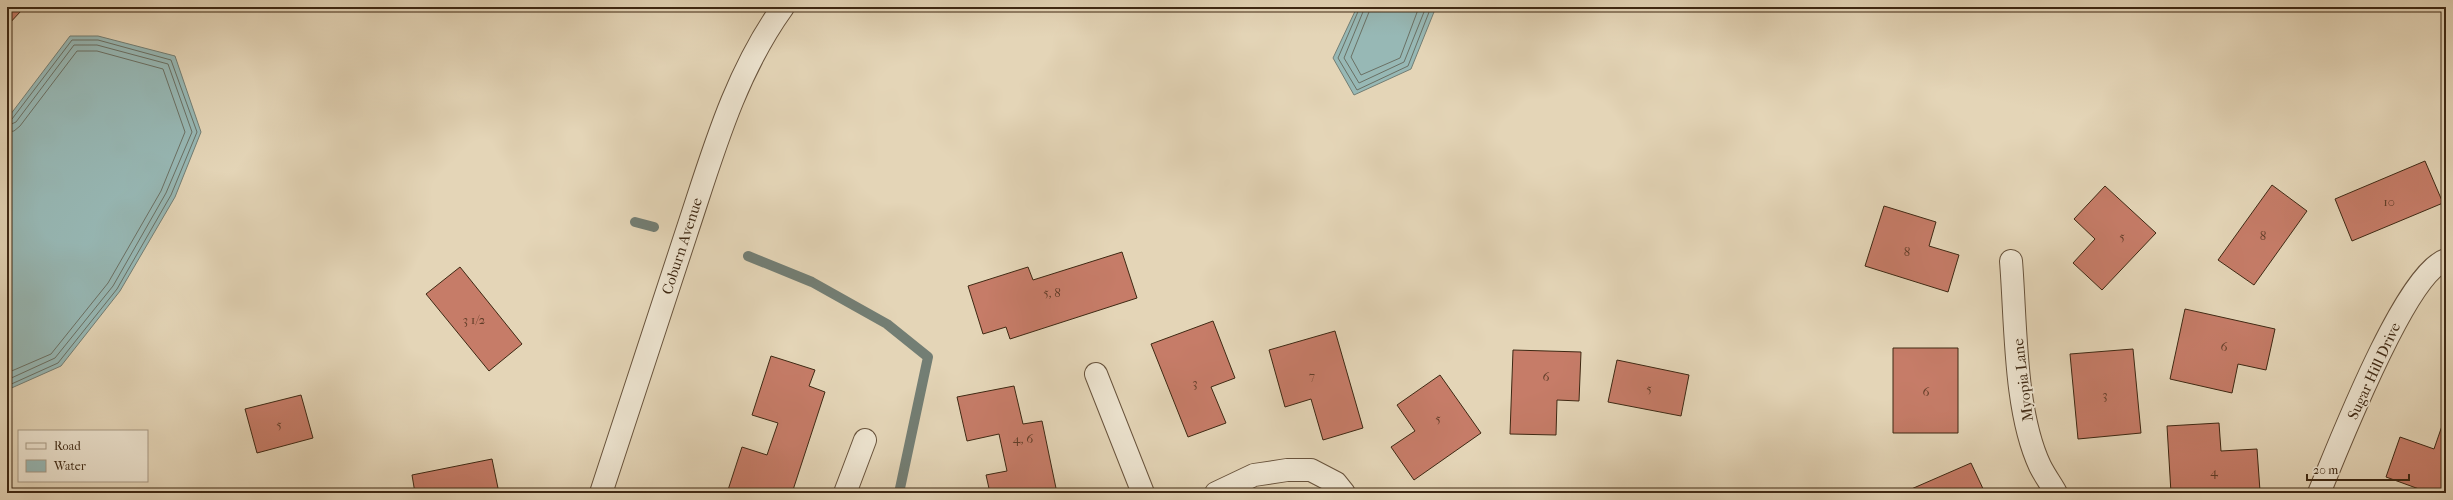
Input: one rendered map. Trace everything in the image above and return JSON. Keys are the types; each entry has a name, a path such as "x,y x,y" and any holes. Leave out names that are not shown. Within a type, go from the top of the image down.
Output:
{"street":[{"name":"Coburn Avenue","path":"600,493 716,140 748,63 767,29 783,7"},
{"name":"Sugar Hill Drive","path":"2319,493 2372,368 2404,308 2426,276 2446,260"},
{"name":"Myopia Lane","path":"2011,261 2021,390 2028,426 2040,466 2056,493"},
{"path":"1096,374 1143,493"},
{"path":"845,493 865,440"},
{"path":"1216,493 1254,475 1296,470 1312,470 1336,483 1344,493"}],"water":[{"path":"1357,7 1436,7 1411,69 1354,95 1333,58"},
{"path":"70,36 98,36 175,56 201,132 175,197 120,291 61,366 7,390 7,119"}],"building":[{"path":"7,7 16,7 21,11 7,26"},
{"path":"2425,161 2443,203 2352,241 2335,199"},
{"path":"2272,185 2307,211 2254,285 2218,260"},
{"path":"2105,186 2156,233 2102,290 2073,263 2095,239 2074,219"},
{"path":"1884,206 1936,222 1929,246 1959,255 1948,292 1865,266"},
{"path":"1122,252 1137,298 1010,339 1006,327 983,334 968,286 1028,267 1033,280"},
{"path":"460,267 522,344 489,371 426,294"},
{"path":"2185,309 2275,329 2266,370 2238,364 2232,393 2170,379"},
{"path":"1213,321 1235,378 1211,387 1226,423 1188,437 1151,344"},
{"path":"1335,331 1363,428 1323,440 1311,399 1285,407 1269,350"},
{"path":"1893,348 1958,348 1958,433 1893,433"},
{"path":"2133,349 2141,433 2078,439 2070,354"},
{"path":"1513,350 1581,352 1579,401 1557,400 1556,435 1510,434"},
{"path":"771,356 815,370 809,386 825,392 792,493 727,493 742,447 767,455 778,423 752,415"},
{"path":"1617,360 1689,375 1681,416 1608,402"},
{"path":"1440,375 1481,433 1414,480 1391,447 1415,431 1397,405"},
{"path":"1014,386 1023,424 1042,421 1057,493 990,493 986,475 1007,471 999,434 967,441 957,397"},
{"path":"301,395 313,438 257,453 245,409"},
{"path":"2219,423 2221,451 2257,449 2260,491 2171,493 2167,426"},
{"path":"2443,423 2446,424 2446,493 2430,493 2386,477 2400,437 2434,449"},
{"path":"492,459 499,493 415,493 412,475"},
{"path":"1971,463 1985,493 1910,493 1909,490"}],"waterway":[{"path":"635,222 654,227"},
{"path":"748,256 812,282 887,324 928,357 899,493"}]}
